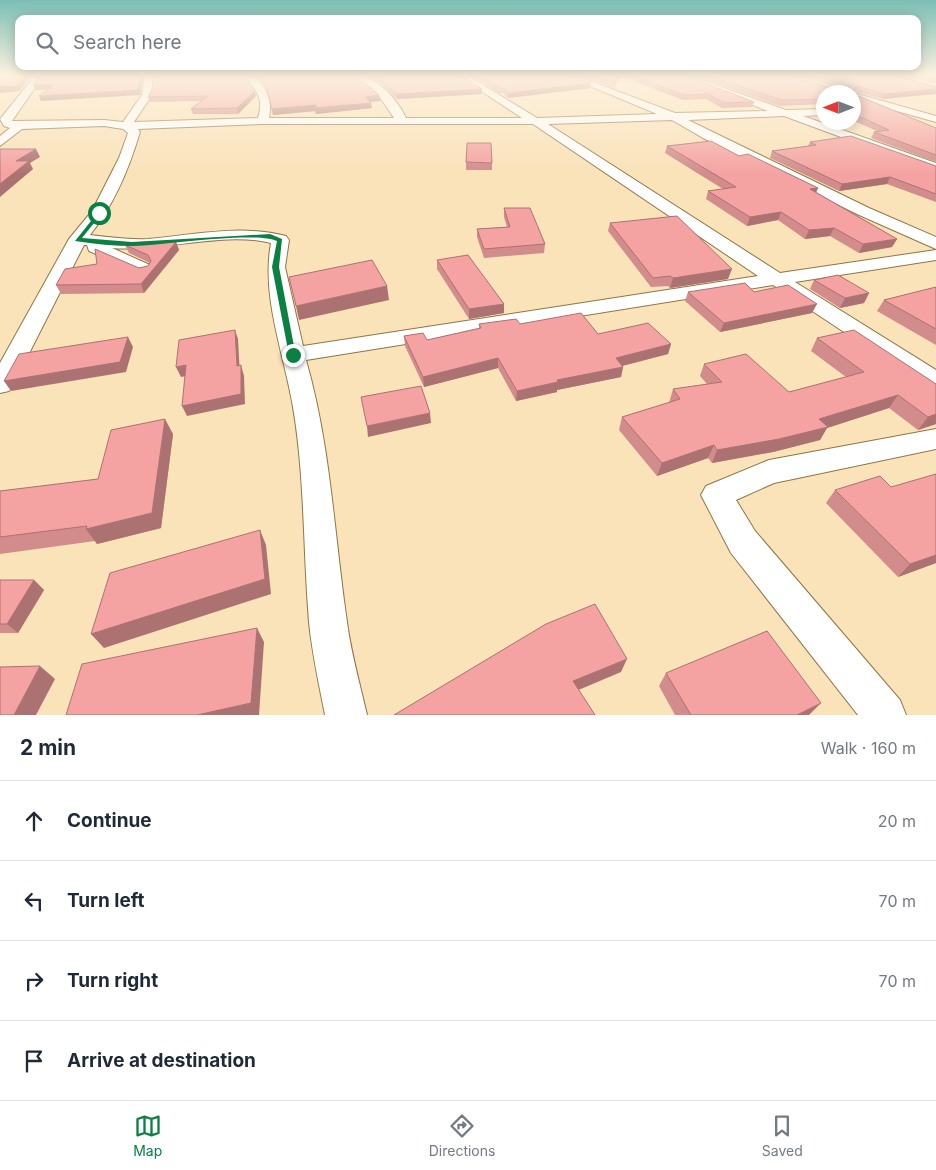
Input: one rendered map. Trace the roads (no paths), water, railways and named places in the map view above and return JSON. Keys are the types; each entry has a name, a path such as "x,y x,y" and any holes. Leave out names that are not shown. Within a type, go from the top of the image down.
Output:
{"street":[{"path":"9,125 6,120 15,107"},
{"path":"126,126 138,107"},
{"path":"263,121 266,107"},
{"path":"395,107 401,120"},
{"path":"514,107 936,382"},
{"path":"650,107 677,118 707,136 862,212 936,244"},
{"path":"772,107 936,168"},
{"path":"895,107 936,119"},
{"path":"9,125 104,123 126,126 263,121 536,121 816,112"},
{"path":"862,112 936,112"},
{"path":"0,142 9,125"},
{"path":"0,385 78,239 99,213 126,158 134,132 126,126"},
{"path":"78,239 132,244 242,236 270,236 280,240 276,267 293,355 306,406 312,446 328,624 346,715"},
{"path":"78,239 143,269"},
{"path":"293,355 936,255"},
{"path":"885,715 743,542 717,495 769,472 936,439"}]}
